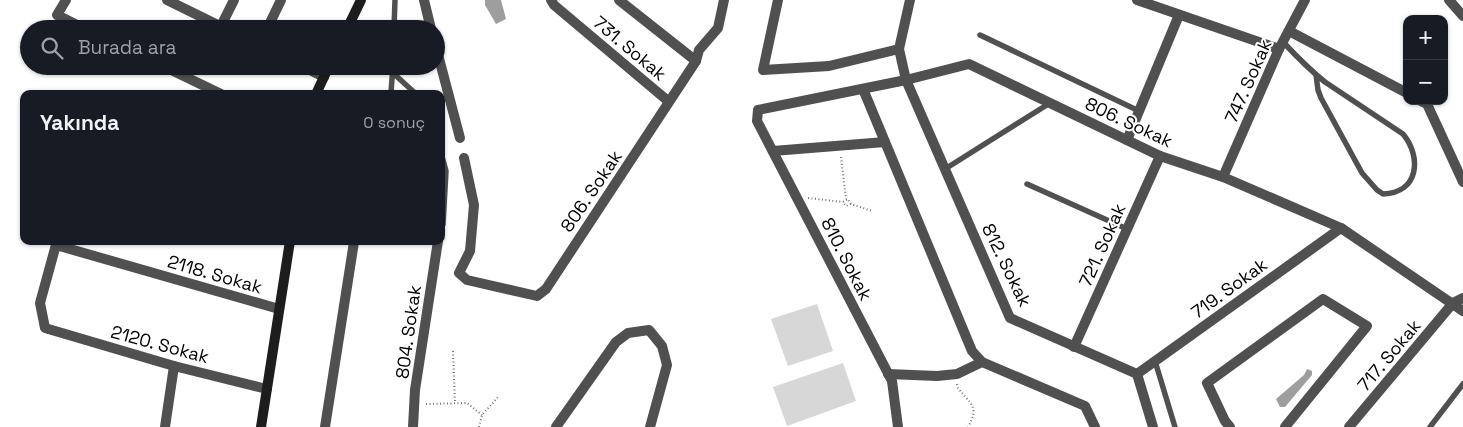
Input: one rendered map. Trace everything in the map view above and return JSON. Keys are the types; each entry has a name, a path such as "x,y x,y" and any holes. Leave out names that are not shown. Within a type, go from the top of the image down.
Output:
{"main road":[{"path":"351,20 361,0"},
{"path":"318,90 324,77"},
{"path":"260,427 289,245"}],"street":[{"path":"66,0 57,15 67,20"},
{"path":"167,0 181,3 210,20"},
{"path":"226,20 234,0"},
{"path":"271,20 281,0"},
{"path":"424,0 429,20"},
{"name":"731. Sokak","path":"552,0 554,5 668,101"},
{"path":"619,0 696,62"},
{"name":"806. Sokak","path":"464,158 474,205 470,251 459,273 467,280 537,296 546,289 650,133 668,101 696,62 699,50 718,28 724,0"},
{"path":"778,0 763,70 829,66 900,49 910,0"},
{"path":"1138,0 1281,46"},
{"name":"747. Sokak","path":"1223,177 1281,46 1305,0"},
{"path":"1449,0 1463,16"},
{"path":"1127,140 1180,15"},
{"path":"1289,31 1403,92"},
{"name":"812. Sokak","path":"900,49 906,80 1010,318 1137,374"},
{"name":"806. Sokak","path":"758,110 906,80 969,64 1160,156 1223,177 1341,228 1463,311"},
{"path":"182,75 213,90"},
{"path":"320,75 324,77"},
{"path":"443,75 460,138"},
{"path":"863,89 972,352 982,362 1085,406 1095,427"},
{"path":"1427,105 1463,182"},
{"name":"810. Sokak","path":"758,110 757,121 892,381 898,427"},
{"path":"773,152 885,142"},
{"name":"721. Sokak","path":"1074,347 1160,156"},
{"name":"719. Sokak","path":"1137,374 1341,228"},
{"name":"2120. Sokak","path":"56,245 40,303 45,328 174,366 267,389"},
{"name":"2118. Sokak","path":"64,245 279,309"},
{"path":"325,427 354,245"},
{"name":"804. Sokak","path":"413,427 414,404 437,245"},
{"path":"1453,303 1463,298"},
{"path":"1230,427 1225,421 1207,383 1323,299 1367,326 1285,427"},
{"name":"717. Sokak","path":"1349,427 1453,303"},
{"path":"556,427 616,342 628,332 650,330 662,346 667,365 650,427"},
{"path":"888,374 937,376 957,374 982,362"},
{"path":"165,427 174,366"},
{"path":"1137,374 1153,427"}],"lane":[{"path":"394,20 395,0"},
{"path":"980,35 1139,111"},
{"path":"1281,46 1316,75 1403,134 1416,157 1412,178 1406,186 1390,194 1383,194 1370,184 1329,114 1318,90 1316,75"},
{"path":"389,90 392,75"},
{"path":"399,75 412,90"},
{"path":"945,169 1050,103"},
{"path":"445,167 445,189"},
{"path":"1027,184 1127,229"},
{"path":"1155,361 1175,427"},
{"path":"1430,427 1463,384"}],"path":[{"path":"840,146 846,199 851,204 872,210"},
{"path":"797,197 843,202 846,206 851,204"},
{"path":"843,202 846,199"},
{"path":"453,351 455,404"},
{"path":"957,374 958,388 973,406 975,415 968,427"},
{"path":"479,427 482,415 498,397"},
{"path":"414,404 467,403 482,415"}],"shaded area":[{"path":"485,0 501,0 506,19 496,24 485,5"},
{"path":"817,304 833,351 788,366 771,319"},
{"path":"843,363 856,401 787,426 773,387"},
{"path":"1307,369 1312,371 1312,375 1285,407 1280,407 1276,399 1304,375"}]}
